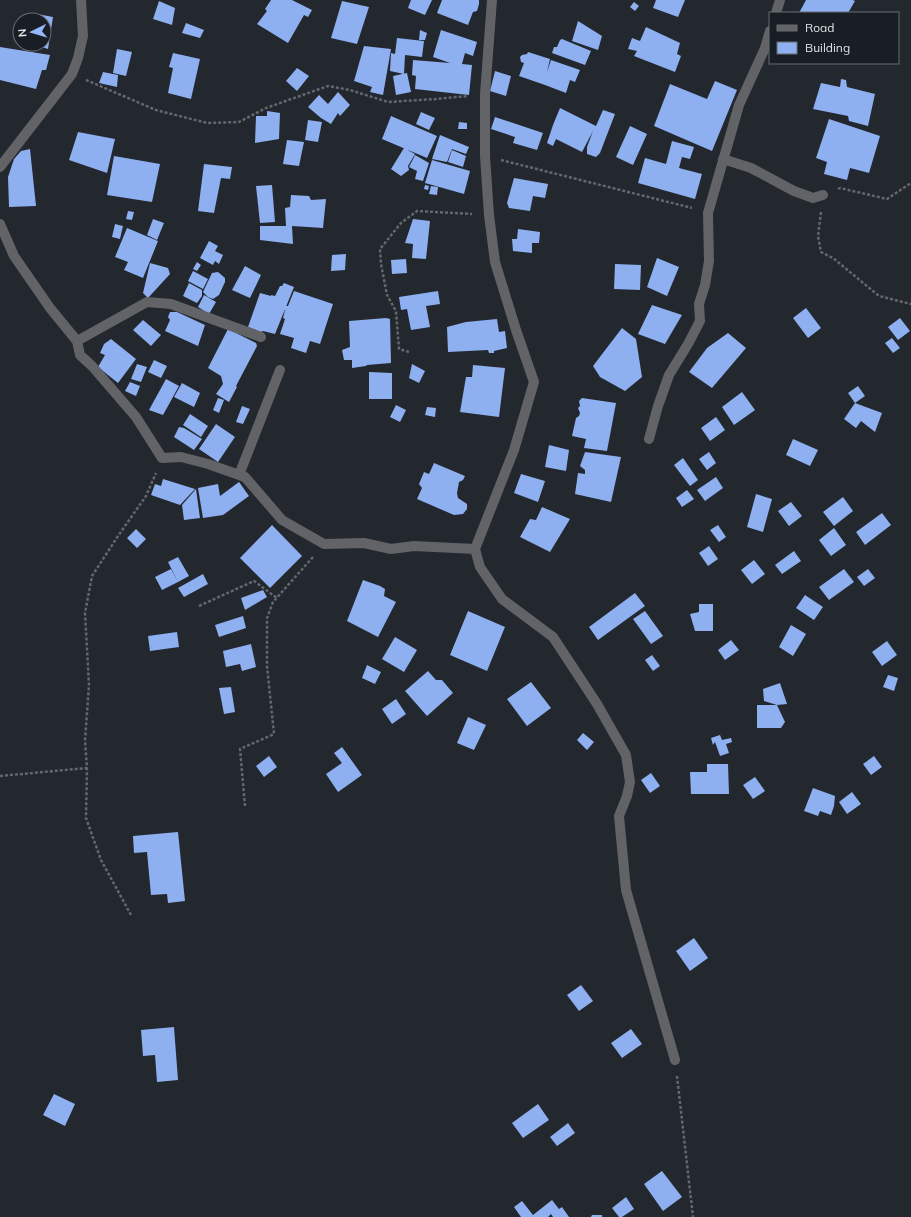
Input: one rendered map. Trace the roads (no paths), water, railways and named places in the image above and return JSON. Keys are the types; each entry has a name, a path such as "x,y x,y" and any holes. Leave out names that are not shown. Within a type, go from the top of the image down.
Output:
{"street":[{"path":"0,167 72,74 78,58 83,36 81,0"},
{"path":"492,0 484,94 489,215 496,262 516,330 534,382 514,450 475,549 480,566 502,599 553,637 597,704 626,755 630,782 627,796 619,816 626,890 675,1060"},
{"path":"776,12 780,0"},
{"path":"649,439 658,406 669,375 700,322 699,304 709,261 708,212 739,105 765,48 769,35"},
{"path":"723,159 751,168 794,191 813,198 822,195"},
{"path":"0,224 14,256 50,308 77,341 80,355 92,366 136,418 162,458 181,457 208,464 245,477 282,520 324,544 364,542 391,549 414,546 475,549"},
{"path":"77,341 147,302 171,304 261,337"},
{"path":"239,475 280,370"}]}
